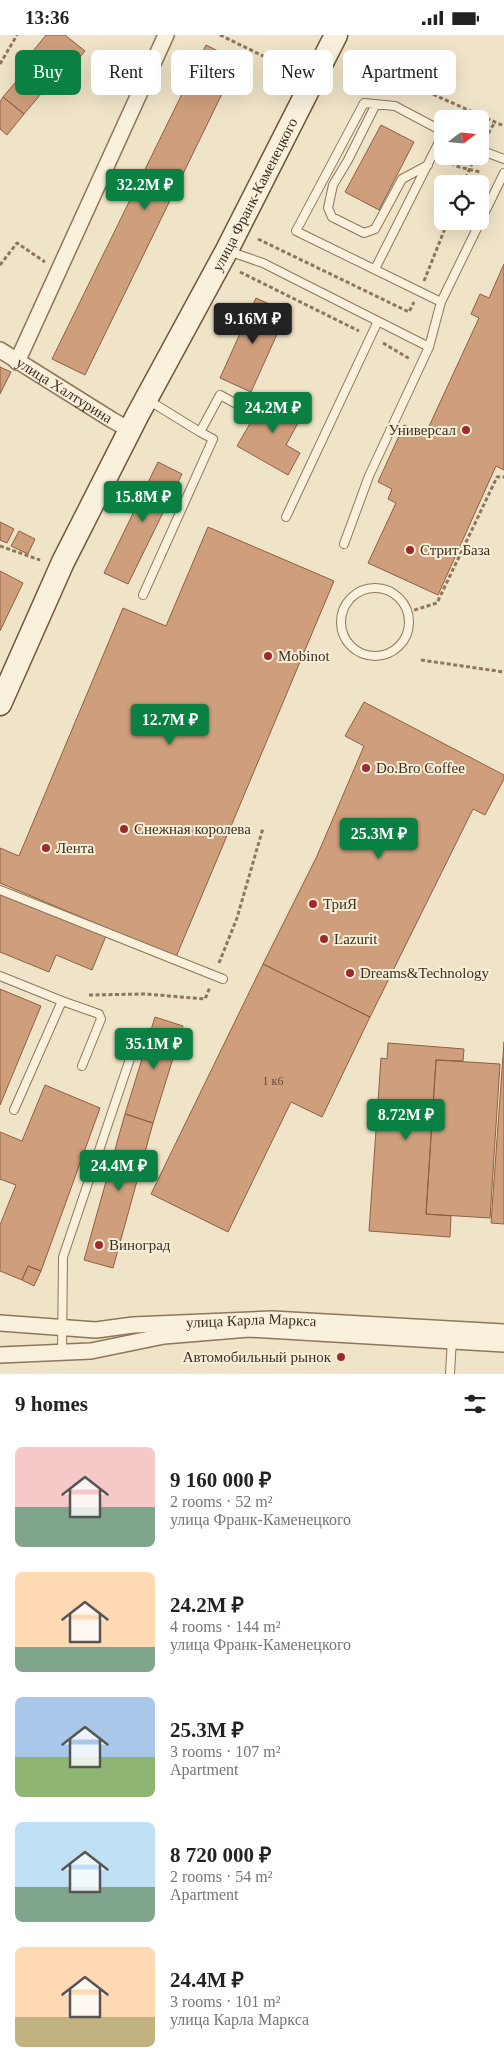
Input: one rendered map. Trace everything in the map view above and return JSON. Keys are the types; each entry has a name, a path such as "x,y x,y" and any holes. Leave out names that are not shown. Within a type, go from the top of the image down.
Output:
{"main road":[{"name":"улица Франк-Каменецкого","path":"0,704 63,562 146,399 227,250 336,35"}],"street":[{"path":"18,362 166,35"},
{"name":"улица Халтурина","path":"0,350 130,430"},
{"name":"улица Карла Маркса","path":"0,1323 96,1330 133,1325 272,1319 453,1335 504,1332"},
{"path":"0,1355 91,1351 164,1336 249,1329 453,1335 504,1344"}],"lane":[{"path":"434,127 395,106 364,103 296,231 441,302"},
{"path":"376,103 348,160 332,185 328,208 332,217 364,233 375,229 402,179 428,165"},
{"path":"375,269 434,153"},
{"path":"489,153 504,159"},
{"path":"344,544 369,477 429,347 441,302 504,173"},
{"path":"227,250 263,263 429,347"},
{"path":"286,517 378,321"},
{"path":"200,432 220,395 244,407"},
{"path":"143,595 213,439 146,399"},
{"path":"380,589 395,594 403,602 408,612 409,624 406,635 400,645 391,652 369,655 358,651 349,643 344,634 342,613 347,603 364,590 380,589"},
{"path":"0,890 223,979"},
{"path":"0,976 99,1014 101,1019 82,1066"},
{"path":"14,1110 62,1001"},
{"path":"62,1352 63,1257 134,1045"},
{"path":"450,1374 453,1335"}],"path":[{"path":"0,64 18,35"},
{"path":"220,35 263,56"},
{"path":"434,95 504,126"},
{"path":"489,133 495,122"},
{"path":"459,167 480,172"},
{"path":"466,175 469,168"},
{"path":"258,239 409,312 444,230"},
{"path":"0,265 17,243 59,271"},
{"path":"240,273 371,336 421,366"},
{"path":"408,612 437,603 497,477 504,477"},
{"path":"0,546 40,560"},
{"path":"421,660 504,672"},
{"path":"80,995 145,994 205,999 237,918 263,827"}],"building":[{"path":"46,35 65,35 85,51 81,56 81,50 34,50"},
{"path":"206,45 216,50 204,50"},
{"path":"15,83 15,95 40,95 24,114 3,97"},
{"path":"181,95 221,95 85,375 52,359"},
{"path":"3,97 24,114 7,135 0,129 0,102"},
{"path":"381,125 414,142 379,210 345,192"},
{"name":"Универсал","path":"504,264 504,470 496,466 438,595 368,563 396,503 388,499 392,489 378,482 404,425 425,435 479,318 471,314 480,294 489,298"},
{"path":"256,298 287,312 251,392 220,378"},
{"path":"0,367 11,372 0,394"},
{"path":"267,394 303,414 286,445 300,453 288,475 237,446"},
{"path":"158,462 182,474 128,584 104,573"},
{"path":"0,522 14,529 7,543 0,540"},
{"path":"208,527 334,581 176,957 0,883 0,848 19,856 123,608 166,626"},
{"path":"19,531 35,539 28,554 11,546"},
{"path":"0,571 23,583 0,631"},
{"path":"364,702 504,775 504,779 485,815 473,809 370,1017 263,964 317,856 364,746 345,736"},
{"path":"0,894 106,936 92,970 56,955 49,972 0,952"},
{"path":"263,964 370,1017 322,1117 291,1102 228,1232 151,1194"},
{"path":"0,989 41,1006 0,1105"},
{"path":"155,1017 183,1026 153,1123 125,1114"},
{"path":"504,1042 504,1224 491,1223"},
{"path":"388,1043 464,1049 463,1061 436,1060 426,1214 451,1216 450,1237 369,1231 381,1058 387,1059"},
{"path":"436,1060 500,1064 490,1218 426,1214"},
{"path":"45,1085 100,1108 41,1271 28,1266 22,1280 0,1271 0,1225 16,1185 0,1179 0,1132 22,1141"},
{"path":"125,1114 153,1123 113,1268 84,1260"},
{"path":"28,1266 41,1271 34,1286 22,1280"}],"place":[{"name":"Универсал","path":"466,430"},
{"name":"Стрит База","path":"410,550"},
{"name":"Mobinot","path":"268,656"},
{"name":"Do.Bro Coffee","path":"366,768"},
{"name":"Снежная королева","path":"124,829"},
{"name":"Лента","path":"46,848"},
{"name":"ТриЯ","path":"313,904"},
{"name":"Lazurit","path":"324,939"},
{"name":"Dreams&Technology","path":"350,973"},
{"name":"Виноград","path":"99,1245"},
{"name":"Автомобильный рынок","path":"341,1357"}]}
